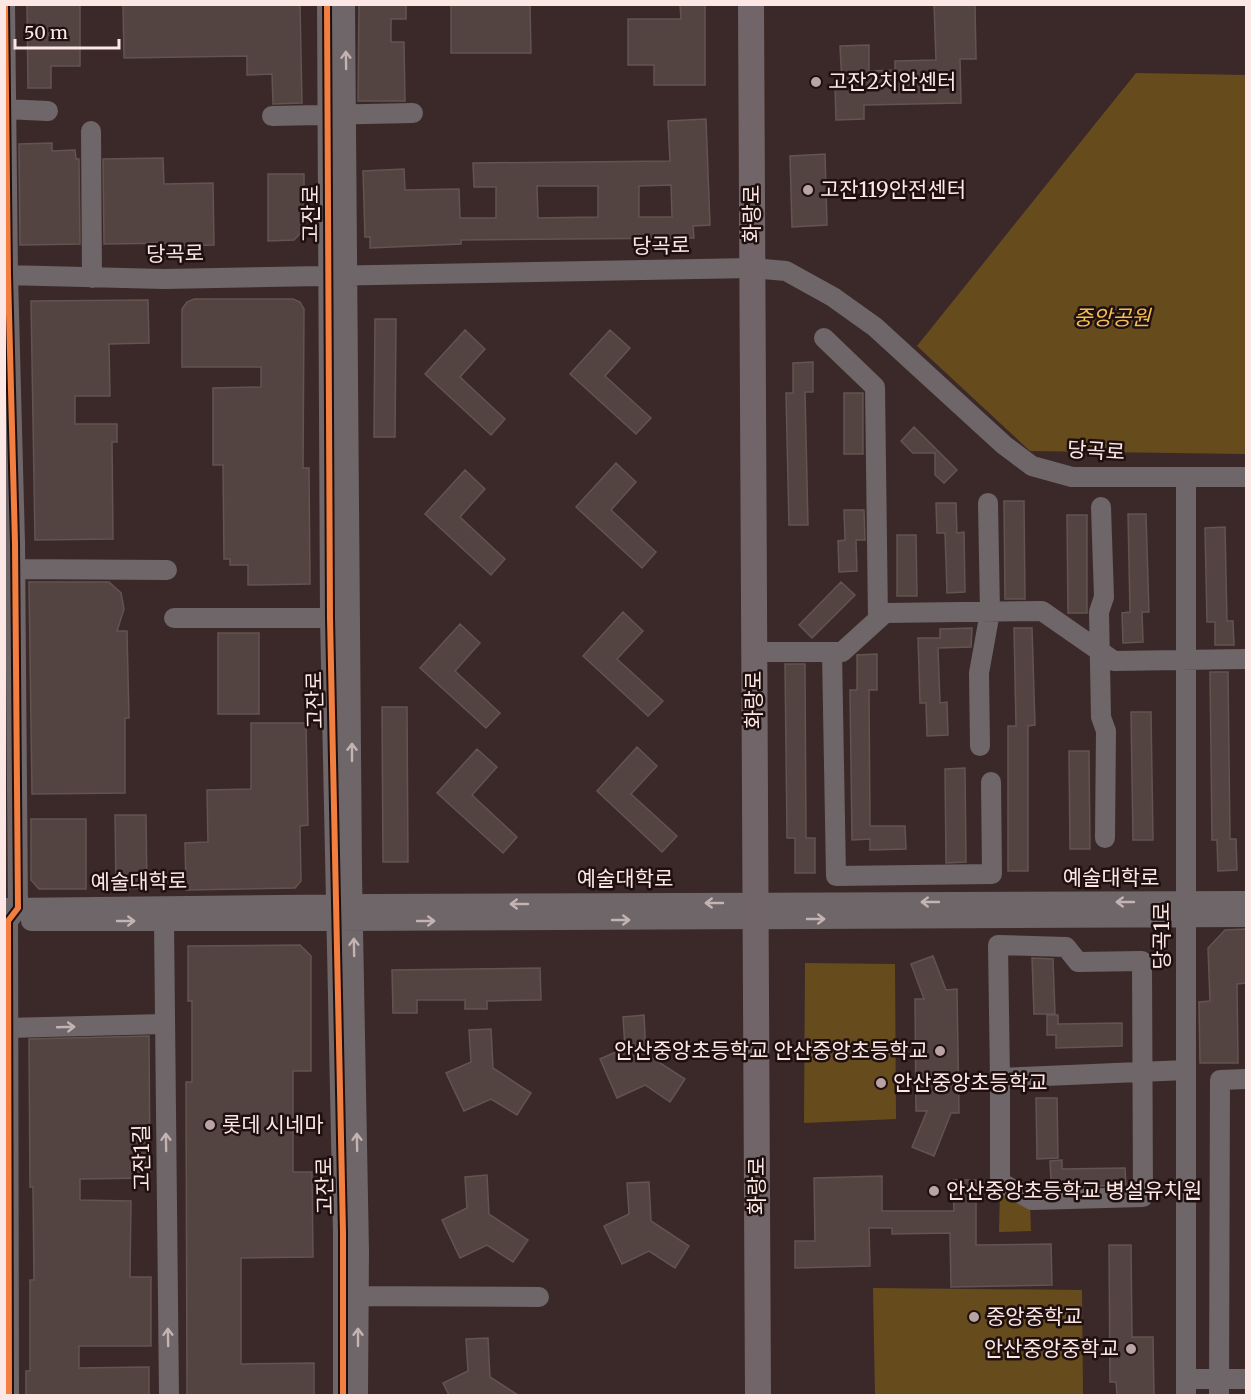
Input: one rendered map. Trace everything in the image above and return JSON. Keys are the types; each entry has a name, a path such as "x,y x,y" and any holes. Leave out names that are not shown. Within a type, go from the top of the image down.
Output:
{"main road":[{"name":"화랑로","path":"750,4 758,1395"}],"street":[{"path":"4,4 10,543 14,569 7,1028 9,1395"},
{"name":"고잔로","path":"327,4 348,275 351,618 344,913"},
{"name":"고잔로","path":"345,4 327,275 330,618 344,913 351,1296 358,1395"},
{"path":"5,109 48,111"},
{"path":"272,116 413,113"},
{"path":"91,130 92,278"},
{"name":"당곡로","path":"6,275 164,279 752,268 786,271 833,297 875,327 1004,445 1032,466 1072,477 1246,477"},
{"path":"824,338 875,387 878,619"},
{"name":"당곡1로","path":"1186,477 1186,1387"},
{"path":"980,746 979,673 990,612 988,503"},
{"path":"1101,507 1104,597 1099,612 1099,651 1101,717 1106,731 1105,838"},
{"path":"14,569 166,570"},
{"path":"754,652 842,652 885,613 1042,612 1114,661 1246,659"},
{"path":"174,618 351,618"},
{"path":"832,652 836,876 992,874 991,782"},
{"name":"예술대학로","path":"1186,910 1246,902"},
{"name":"예술대학로","path":"9,914 1186,910 1246,917"},
{"name":"예술대학로","path":"9,914 164,921 344,913"},
{"name":"고잔1길","path":"164,921 169,1395"},
{"path":"998,945 1066,947 1078,962 1142,961 1143,1197 1032,1200 1000,1182 1000,1078 998,945"},
{"path":"7,1028 164,1024"},
{"path":"1000,1078 1186,1070"},
{"path":"1219,1387 1220,1080 1246,1079"},
{"path":"351,1296 539,1297"},
{"name":"고잔로","path":"343,1395 351,1296"},
{"path":"1186,1387 1219,1387 1246,1379"}],"green space":[{"name":"중앙공원","path":"1136,73 1246,75 1246,454 1030,451 917,346"},
{"path":"805,963 895,964 896,1119 804,1123"},
{"path":"1000,1188 1030,1205 1031,1231 999,1232"},
{"path":"873,1288 1082,1290 1083,1395 875,1395"}],"building":[{"path":"27,4 80,4 80,66 51,66 51,88 28,88"},
{"path":"123,4 300,4 302,103 273,104 272,74 247,75 247,56 124,58"},
{"path":"359,4 406,4 406,19 391,19 391,42 404,42 405,101 358,101"},
{"path":"451,4 530,4 531,53 451,53"},
{"path":"680,4 705,4 705,85 654,85 654,65 628,65 628,19 681,19"},
{"path":"934,4 975,4 976,59 960,59 961,103 864,105 864,119 836,120 835,85 842,84 840,46 869,45 869,71 895,70 895,61 936,60"},
{"path":"706,119 710,225 693,226 694,238 461,240 461,244 370,248 370,237 365,237 363,171 404,169 405,190 459,189 460,218 496,218 496,187 474,187 473,163 670,161 668,121","holes":["671,185 672,217 639,217 639,186","537,186 598,186 598,217 538,218"]},
{"path":"52,143 52,151 75,150 76,159 79,159 80,244 20,245 19,144"},
{"name":"고잔119안전센터","path":"825,154 827,225 792,227 790,156"},
{"path":"163,158 164,184 213,183 214,245 104,244 103,159"},
{"path":"268,174 304,174 304,229 294,240 268,241"},
{"path":"194,299 293,299 300,302 304,309 303,468 309,468 310,584 248,585 248,565 230,565 230,559 224,559 223,465 213,465 213,388 261,387 261,367 182,367 182,309 187,302"},
{"path":"148,300 149,343 109,344 110,396 75,396 75,424 117,424 117,442 112,442 113,539 35,540 31,301"},
{"path":"375,319 396,319 395,437 374,437"},
{"path":"465,330 485,349 460,377 505,419 491,435 425,374"},
{"path":"610,330 630,348 605,376 651,418 636,434 570,374"},
{"path":"813,362 813,392 805,392 808,525 789,525 786,393 793,393 793,363"},
{"path":"844,393 863,393 863,454 844,454"},
{"path":"914,427 957,470 944,483 935,475 935,453 913,453 901,441"},
{"path":"616,463 636,482 611,510 656,552 642,568 576,507"},
{"path":"465,470 485,489 460,517 505,559 491,575 425,514"},
{"path":"1004,501 1024,501 1025,599 1005,599"},
{"path":"936,503 956,503 957,533 964,532 965,592 947,593 945,533 937,533"},
{"path":"844,510 864,510 865,540 856,540 857,571 839,572 838,541 845,540"},
{"path":"1128,514 1146,514 1149,612 1142,612 1143,642 1123,643 1122,613 1130,612"},
{"path":"1067,515 1087,515 1087,613 1068,613"},
{"path":"1225,527 1227,621 1233,621 1234,645 1215,645 1215,622 1207,622 1205,528"},
{"path":"897,535 916,535 917,596 897,596"},
{"path":"29,582 109,582 121,593 124,609 117,631 127,631 129,718 125,718 125,793 32,794"},
{"path":"841,582 855,595 812,638 799,625"},
{"path":"623,612 643,631 617,659 663,701 648,716 583,656"},
{"path":"460,624 480,643 455,671 500,713 486,728 420,668"},
{"path":"972,628 971,647 938,648 940,703 947,702 948,735 927,736 926,703 920,703 918,638 940,638 940,629"},
{"path":"1014,628 1032,628 1035,725 1028,726 1028,871 1008,871 1008,726 1016,726"},
{"path":"218,633 259,633 259,714 218,714"},
{"path":"877,654 877,690 869,690 870,826 905,826 906,849 870,850 870,839 852,840 850,690 857,690 857,655"},
{"path":"785,664 805,664 806,838 815,838 815,873 795,873 795,838 787,838"},
{"path":"1210,672 1228,672 1230,839 1236,839 1237,870 1218,871 1217,840 1212,840"},
{"path":"382,707 407,707 408,862 383,862"},
{"path":"1131,712 1151,712 1153,840 1133,840"},
{"path":"251,723 306,723 308,825 300,826 301,881 295,888 186,890 185,843 208,842 207,790 251,789"},
{"path":"637,747 657,766 631,794 677,836 662,852 597,791"},
{"path":"477,749 497,767 472,795 517,837 503,853 437,793"},
{"path":"1069,751 1089,751 1090,849 1070,849"},
{"path":"965,768 966,862 946,863 945,769"},
{"path":"115,815 146,815 147,888 116,889"},
{"path":"31,819 86,819 86,889 39,889 31,880"},
{"path":"1246,929 1246,983 1237,984 1238,1063 1200,1063 1199,1002 1210,1001 1208,948 1225,930"},
{"path":"300,945 311,956 311,1071 293,1071 293,1172 312,1172 313,1257 241,1258 241,1364 314,1363 314,1395 187,1395 186,1082 192,1082 192,1001 188,1001 188,946"},
{"path":"933,956 946,990 957,989 959,1113 951,1113 934,1156 912,1147 927,1111 916,1111 915,999 924,999 911,964"},
{"path":"1032,958 1053,959 1055,1014 1034,1014"},
{"path":"540,968 541,1000 487,1001 487,1009 465,1009 465,1000 417,1000 417,1013 393,1013 392,970"},
{"path":"644,1015 646,1054 685,1079 670,1102 645,1085 617,1098 600,1059 625,1048 623,1017"},
{"path":"1047,1015 1058,1015 1058,1024 1122,1023 1122,1046 1056,1048 1056,1035 1047,1035"},
{"path":"491,1029 493,1068 531,1093 517,1115 491,1099 464,1111 446,1073 471,1062 469,1030"},
{"path":"149,1036 150,1178 80,1179 80,1200 131,1201 130,1277 151,1277 151,1346 79,1346 79,1368 149,1367 149,1395 26,1395 26,1371 30,1371 30,1280 34,1280 33,1187 30,1187 29,1039"},
{"path":"1036,1098 1057,1098 1058,1158 1037,1159"},
{"path":"1062,1160 1062,1169 1125,1168 1126,1185 1059,1187 1059,1180 1051,1180 1050,1161"},
{"path":"487,1175 489,1214 528,1240 513,1262 487,1245 460,1258 442,1220 467,1208 465,1177"},
{"path":"882,1176 882,1211 954,1211 953,1180 976,1180 976,1245 1051,1244 1052,1285 951,1287 950,1233 892,1234 892,1228 869,1228 870,1266 795,1268 795,1241 815,1241 814,1178"},
{"path":"649,1182 651,1221 689,1246 675,1268 649,1251 622,1264 604,1226 629,1214 627,1183"},
{"name":"중앙중학교","path":"1109,1245 1131,1245 1132,1337 1153,1337 1154,1395 1117,1395 1116,1382 1110,1382"},
{"path":"488,1338 490,1377 518,1395 449,1395 443,1383 468,1371 466,1339"}],"cycle path":[{"path":"5,4 8,275 15,543 18,908 8,921 9,1396"},
{"path":"327,4 330,618 343,1232 343,1396"}],"place":[{"name":"고잔2치안센터","path":"816,82"},
{"name":"고잔119안전센터","path":"808,190"},
{"name":"안산중앙초등학교 안산중앙초등학교","path":"940,1051"},
{"name":"안산중앙초등학교","path":"881,1083"},
{"name":"롯데 시네마","path":"210,1125"},
{"name":"안산중앙초등학교 병설유치원","path":"934,1191"},
{"name":"중앙중학교","path":"974,1317"},
{"name":"안산중앙중학교","path":"1131,1349"}]}
